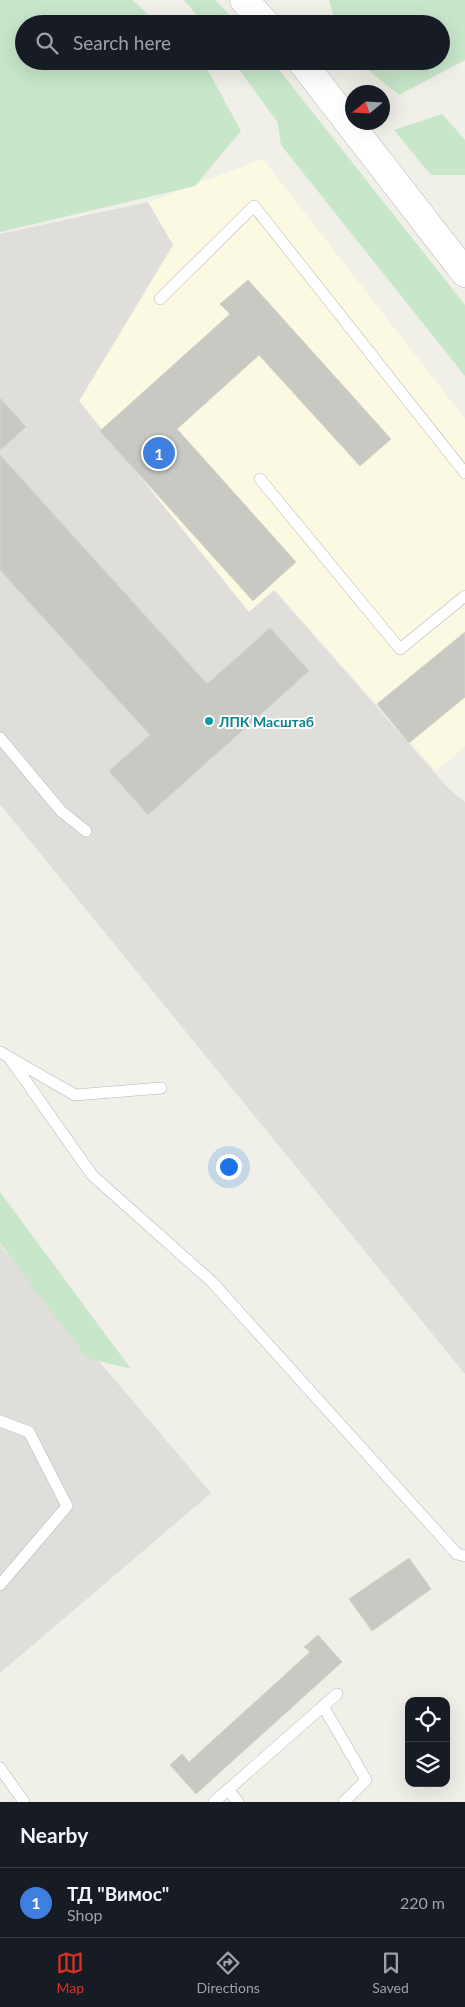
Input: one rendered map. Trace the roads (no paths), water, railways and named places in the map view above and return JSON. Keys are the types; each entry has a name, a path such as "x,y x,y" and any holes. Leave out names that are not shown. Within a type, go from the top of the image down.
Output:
{"street":[{"path":"244,0 258,15"},
{"path":"308,70 465,273"}],"lane":[{"path":"160,299 254,206 465,473"},
{"path":"260,479 400,649 465,596"},
{"path":"0,738 61,811 86,832"},
{"path":"0,1052 75,1095 161,1088"},
{"path":"11,1060 92,1175 212,1282 457,1554 465,1556"},
{"path":"0,1421 30,1432 67,1506 0,1585"},
{"path":"214,1802 337,1694"},
{"path":"323,1706 366,1780 344,1802"},
{"path":"0,1768 24,1802"},
{"path":"228,1789 238,1802"}],"place":[{"name":"ТД \"Вимос\"","path":"159,453"},
{"name":"ЛПК Масштаб","path":"209,721"}]}
